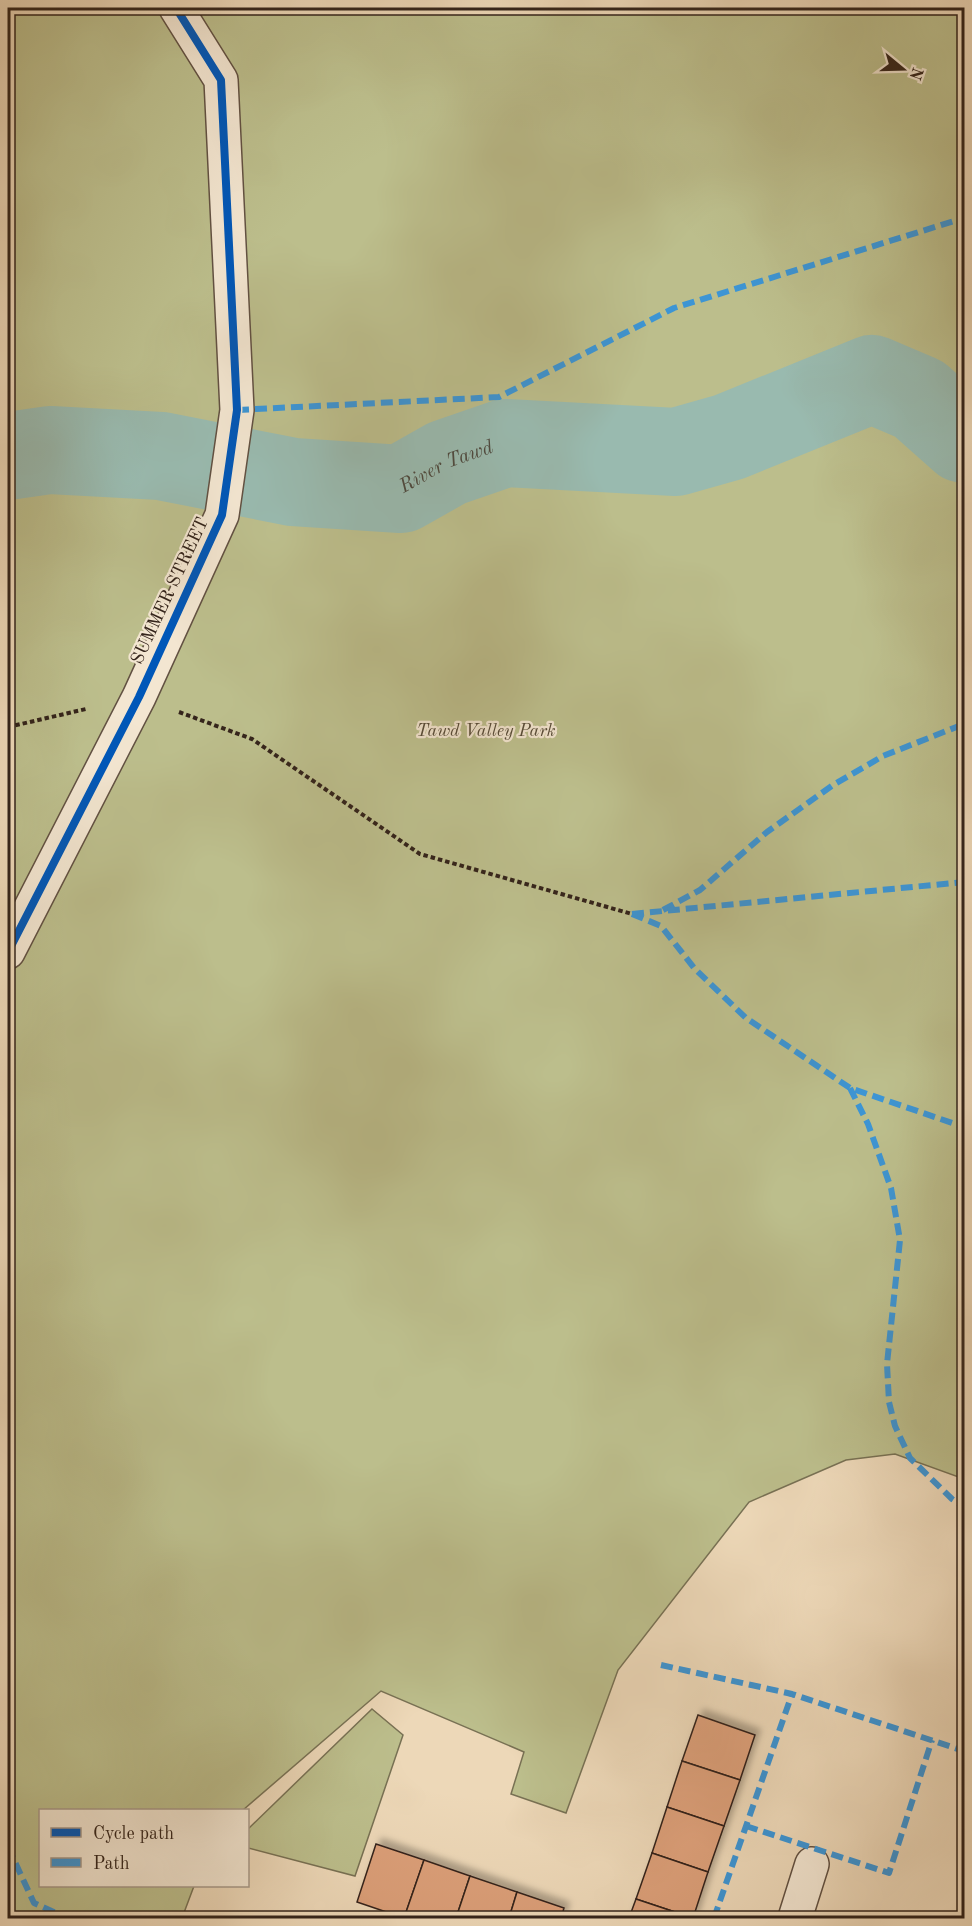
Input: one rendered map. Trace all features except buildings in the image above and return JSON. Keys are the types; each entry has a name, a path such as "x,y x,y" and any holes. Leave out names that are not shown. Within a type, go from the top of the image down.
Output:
{"street":[{"name":"SUMMER STREET","path":"8,952 139,697 222,515 237,410 221,80 176,8"},
{"path":"795,1918 812,1864"}],"path":[{"path":"8,727 139,697 252,739 420,854 632,914"}],"green space":[{"name":"Tawd Valley Park","path":"8,8 964,8 964,1479 895,1454 846,1460 749,1502 618,1670 566,1813 511,1794 524,1752 381,1691 244,1809 39,1809 39,1887 194,1887 182,1918 8,1918"},
{"path":"372,1709 403,1735 355,1876 249,1848 249,1828"}],"waterway":[{"name":"River Tawd","path":"8,456 50,450 161,456 293,482 401,489 447,463 505,443 676,452 729,437 872,379 919,399 964,439"}],"marked path":[{"path":"237,410 499,397 674,308 964,218"},
{"path":"663,910 700,890 767,832 833,785 883,756 964,724"},
{"path":"632,914 964,882"},
{"path":"632,914 661,926 695,969 746,1018 850,1088 964,1127"},
{"path":"850,1088 868,1124 891,1188 900,1240 887,1364 889,1402 895,1426 910,1458 952,1499 964,1507"},
{"path":"661,1665 792,1694 964,1751"},
{"path":"714,1918 792,1694"},
{"path":"746,1826 889,1873 932,1740"},
{"path":"8,1847 34,1903 67,1918"}],"cycle path":[{"path":"8,952 139,697 222,515 237,410 221,80 176,8"}]}
